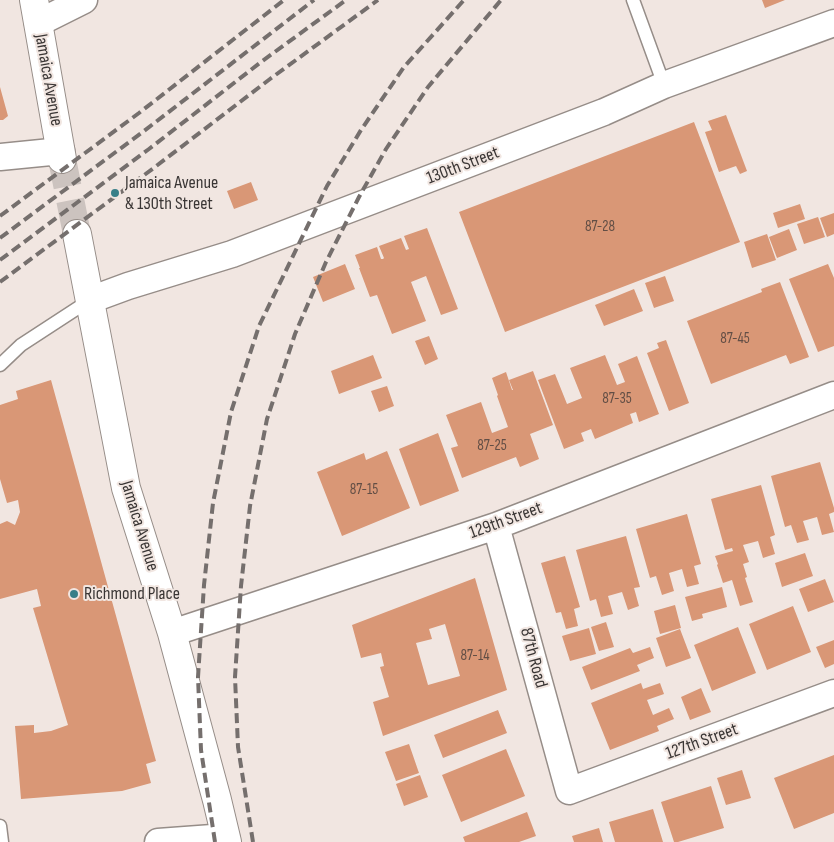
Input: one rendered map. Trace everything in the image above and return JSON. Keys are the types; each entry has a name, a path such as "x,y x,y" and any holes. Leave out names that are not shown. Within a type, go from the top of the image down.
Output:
{"main road":[{"name":"Jamaica Avenue","path":"36,12 62,155"},
{"name":"Jamaica Avenue","path":"77,234 126,488 172,633 226,839"}],"street":[{"path":"36,12 84,0"},
{"name":"130th Street","path":"90,300 128,286 232,254 595,115 664,85 834,23"},
{"path":"0,157 62,155"},
{"name":"129th Street","path":"172,633 496,526 834,395"},
{"name":"87th Road","path":"496,526 569,790"},
{"name":"127th Street","path":"569,790 834,693"},
{"path":"158,842 226,839"}],"lane":[{"path":"633,0 664,85"},
{"path":"0,365 21,345 90,300"},
{"path":"0,826 2,842"}],"building":[{"path":"762,0 785,0 765,8"},
{"path":"0,87 8,116 3,120 0,120"},
{"path":"726,115 747,171 740,174 736,166 719,172 705,132 712,130 708,121"},
{"path":"694,122 740,242 505,332 459,212"},
{"path":"251,182 258,200 234,209 227,191"},
{"path":"800,204 805,219 778,228 773,213"},
{"path":"834,213 834,234 827,237 820,218"},
{"path":"818,217 825,237 804,244 797,224"},
{"path":"427,228 458,309 441,315 426,276 411,282 426,321 392,334 377,295 370,297 355,255 377,247 381,259 383,259 379,246 401,238 406,250 409,249 404,236"},
{"path":"789,229 797,250 777,258 769,237"},
{"path":"767,234 776,260 752,268 744,242"},
{"path":"345,264 355,289 323,302 313,277"},
{"path":"828,264 834,278 834,346 818,352 789,279"},
{"path":"665,276 674,301 654,308 645,283"},
{"path":"780,282 809,357 790,364 786,355 711,384 687,321 762,292 761,289"},
{"path":"634,289 643,311 604,326 595,305"},
{"path":"429,336 438,359 425,365 415,341"},
{"path":"666,340 689,403 669,411 647,353 659,348 657,343"},
{"path":"373,355 382,378 339,394 331,371"},
{"path":"605,355 617,385 625,382 618,364 637,356 659,414 639,422 636,412 630,414 633,423 595,439 591,429 581,433 584,441 564,449 538,380 555,374 567,404 582,398 570,368"},
{"path":"533,371 553,425 530,434 539,459 520,467 516,457 462,478 451,448 458,446 446,415 481,402 492,433 508,427 492,378 506,372 512,390 513,390 509,380"},
{"name":"Richmond Place","path":"51,380 156,761 146,764 151,783 122,791 21,799 15,726 34,725 34,733 51,731 68,725 33,608 41,606 37,589 0,599 0,524 7,521 15,525 20,512 18,500 7,503 0,479 0,405 18,399 16,391"},
{"path":"387,386 394,406 379,412 371,391"},
{"path":"438,433 459,491 420,506 399,449"},
{"path":"387,451 410,508 342,536 317,472 364,453 366,460"},
{"path":"820,462 834,508 834,512 829,514 834,532 822,535 817,517 803,521 809,540 797,543 791,525 785,527 771,476"},
{"path":"761,485 775,535 770,537 775,554 763,558 758,541 743,545 749,562 743,564 747,577 745,578 753,602 740,606 732,580 723,583 717,565 715,556 733,551 732,548 725,550 711,499"},
{"path":"687,514 701,564 694,566 699,584 687,587 682,569 669,573 674,591 662,595 656,576 650,578 636,529"},
{"path":"626,536 640,587 634,588 639,606 628,610 622,592 608,596 613,614 601,617 596,599 590,601 576,550"},
{"path":"805,553 813,576 782,587 775,563"},
{"path":"565,556 580,607 574,609 578,626 566,629 561,612 556,613 541,563"},
{"path":"475,578 507,690 383,736 373,702 389,697 380,667 384,666 381,653 361,658 352,625","holes":["445,624 460,676 428,685 416,643 432,639 429,629"]},
{"path":"825,579 834,602 808,612 799,589"},
{"path":"722,587 727,607 702,614 703,618 692,621 685,597"},
{"path":"675,605 681,628 660,634 654,611"},
{"path":"793,606 811,652 767,670 749,624"},
{"path":"606,622 614,647 599,651 591,627"},
{"path":"738,627 756,673 712,691 694,645"},
{"path":"589,628 596,654 570,661 562,636"},
{"path":"680,629 691,658 666,667 656,638"},
{"path":"834,640 834,664 825,668 816,647"},
{"path":"650,647 654,658 637,665 640,671 591,690 582,667 630,648 633,653"},
{"path":"641,683 643,689 660,683 664,694 647,700 653,715 669,708 674,719 657,726 659,731 610,750 591,703"},
{"path":"701,688 711,712 690,720 681,697"},
{"path":"498,710 507,733 443,758 434,735"},
{"path":"409,744 419,773 396,781 385,752"},
{"path":"506,749 525,796 461,822 442,775"},
{"path":"834,755 834,813 794,829 774,778"},
{"path":"742,770 751,798 726,805 717,778"},
{"path":"420,775 428,797 404,806 396,784"},
{"path":"711,786 724,828 674,842 661,802"},
{"path":"653,809 663,842 615,842 609,822"},
{"path":"527,812 536,836 519,842 465,842 463,837"},
{"path":"599,828 603,842 574,842 572,836"}],"tunnel":[{"path":"62,159 77,234"}],"railway":[{"path":"0,216 139,113 284,0"},
{"path":"0,238 144,131 314,0"},
{"path":"0,260 346,0"},
{"path":"0,282 378,0"},
{"path":"215,842 201,750 198,677 204,585 213,503 231,412 259,326 327,186 361,130 404,67 464,0"},
{"path":"253,842 238,747 235,677 241,586 250,506 267,419 295,334 326,262 359,197 386,149 428,87 501,0"}],"place":[{"name":"Jamaica Avenue & 130th Street","path":"115,193"},
{"name":"Richmond Place","path":"74,594"}]}
